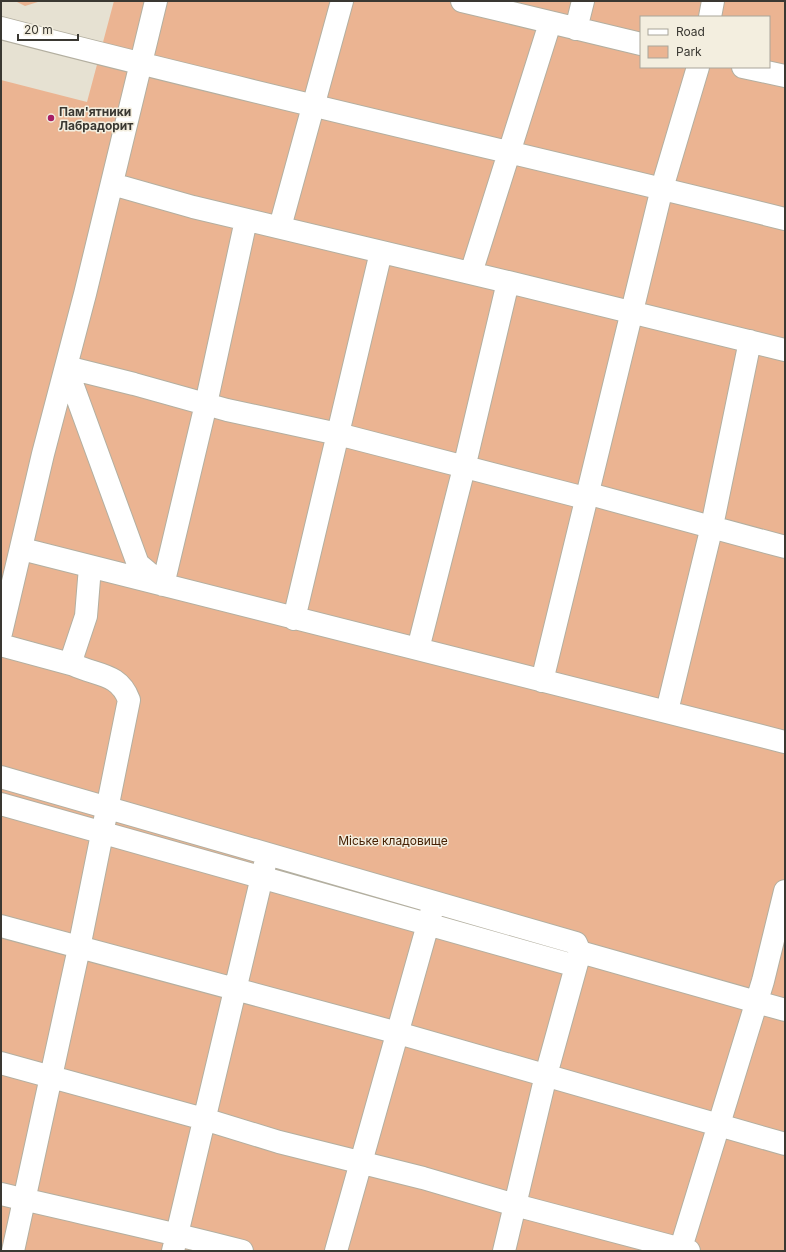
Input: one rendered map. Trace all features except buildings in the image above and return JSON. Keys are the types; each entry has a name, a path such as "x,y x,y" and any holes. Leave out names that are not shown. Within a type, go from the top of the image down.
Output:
{"lane":[{"path":"1,633 22,549 43,454 112,184 156,1"},
{"path":"280,228 312,105 342,1"},
{"path":"462,1 576,30 640,44"},
{"path":"576,30 583,1"},
{"path":"710,16 713,1"},
{"path":"471,273 550,23"},
{"path":"1,28 140,65 508,153 662,188 785,220"},
{"path":"542,680 630,313 662,188 698,68"},
{"path":"749,68 785,76"},
{"path":"112,184 193,207 785,350"},
{"path":"163,585 206,404 246,220"},
{"path":"294,619 381,252"},
{"path":"418,649 464,468 508,282"},
{"path":"667,711 712,526 750,341"},
{"path":"66,367 227,410 338,434 464,468 712,526 785,547"},
{"path":"66,367 138,564 163,585"},
{"path":"22,549 785,742"},
{"path":"74,665 73,655 86,616 90,567"},
{"path":"1,645 74,665 116,680 125,689 130,700 79,948 13,1251"},
{"path":"1,778 435,901 576,943 578,959 546,1075 504,1251"},
{"path":"1,804 429,924 785,1010"},
{"path":"176,1242 267,854"},
{"path":"1,1063 204,1119 279,1142 423,1178 515,1205 683,1250 718,1126 756,1003 785,891"},
{"path":"336,1251 435,901"},
{"path":"1,926 398,1033 785,1144"},
{"path":"1,1194 142,1227 176,1242 242,1251"}],"green space":[{"path":"15,1 41,1 25,6"},
{"name":"Міське кладовище","path":"114,1 785,1 785,1251 1,1251 1,80 87,102"}],"place":[{"name":"Пам'ятники Лабрадорит","path":"51,118"}]}
